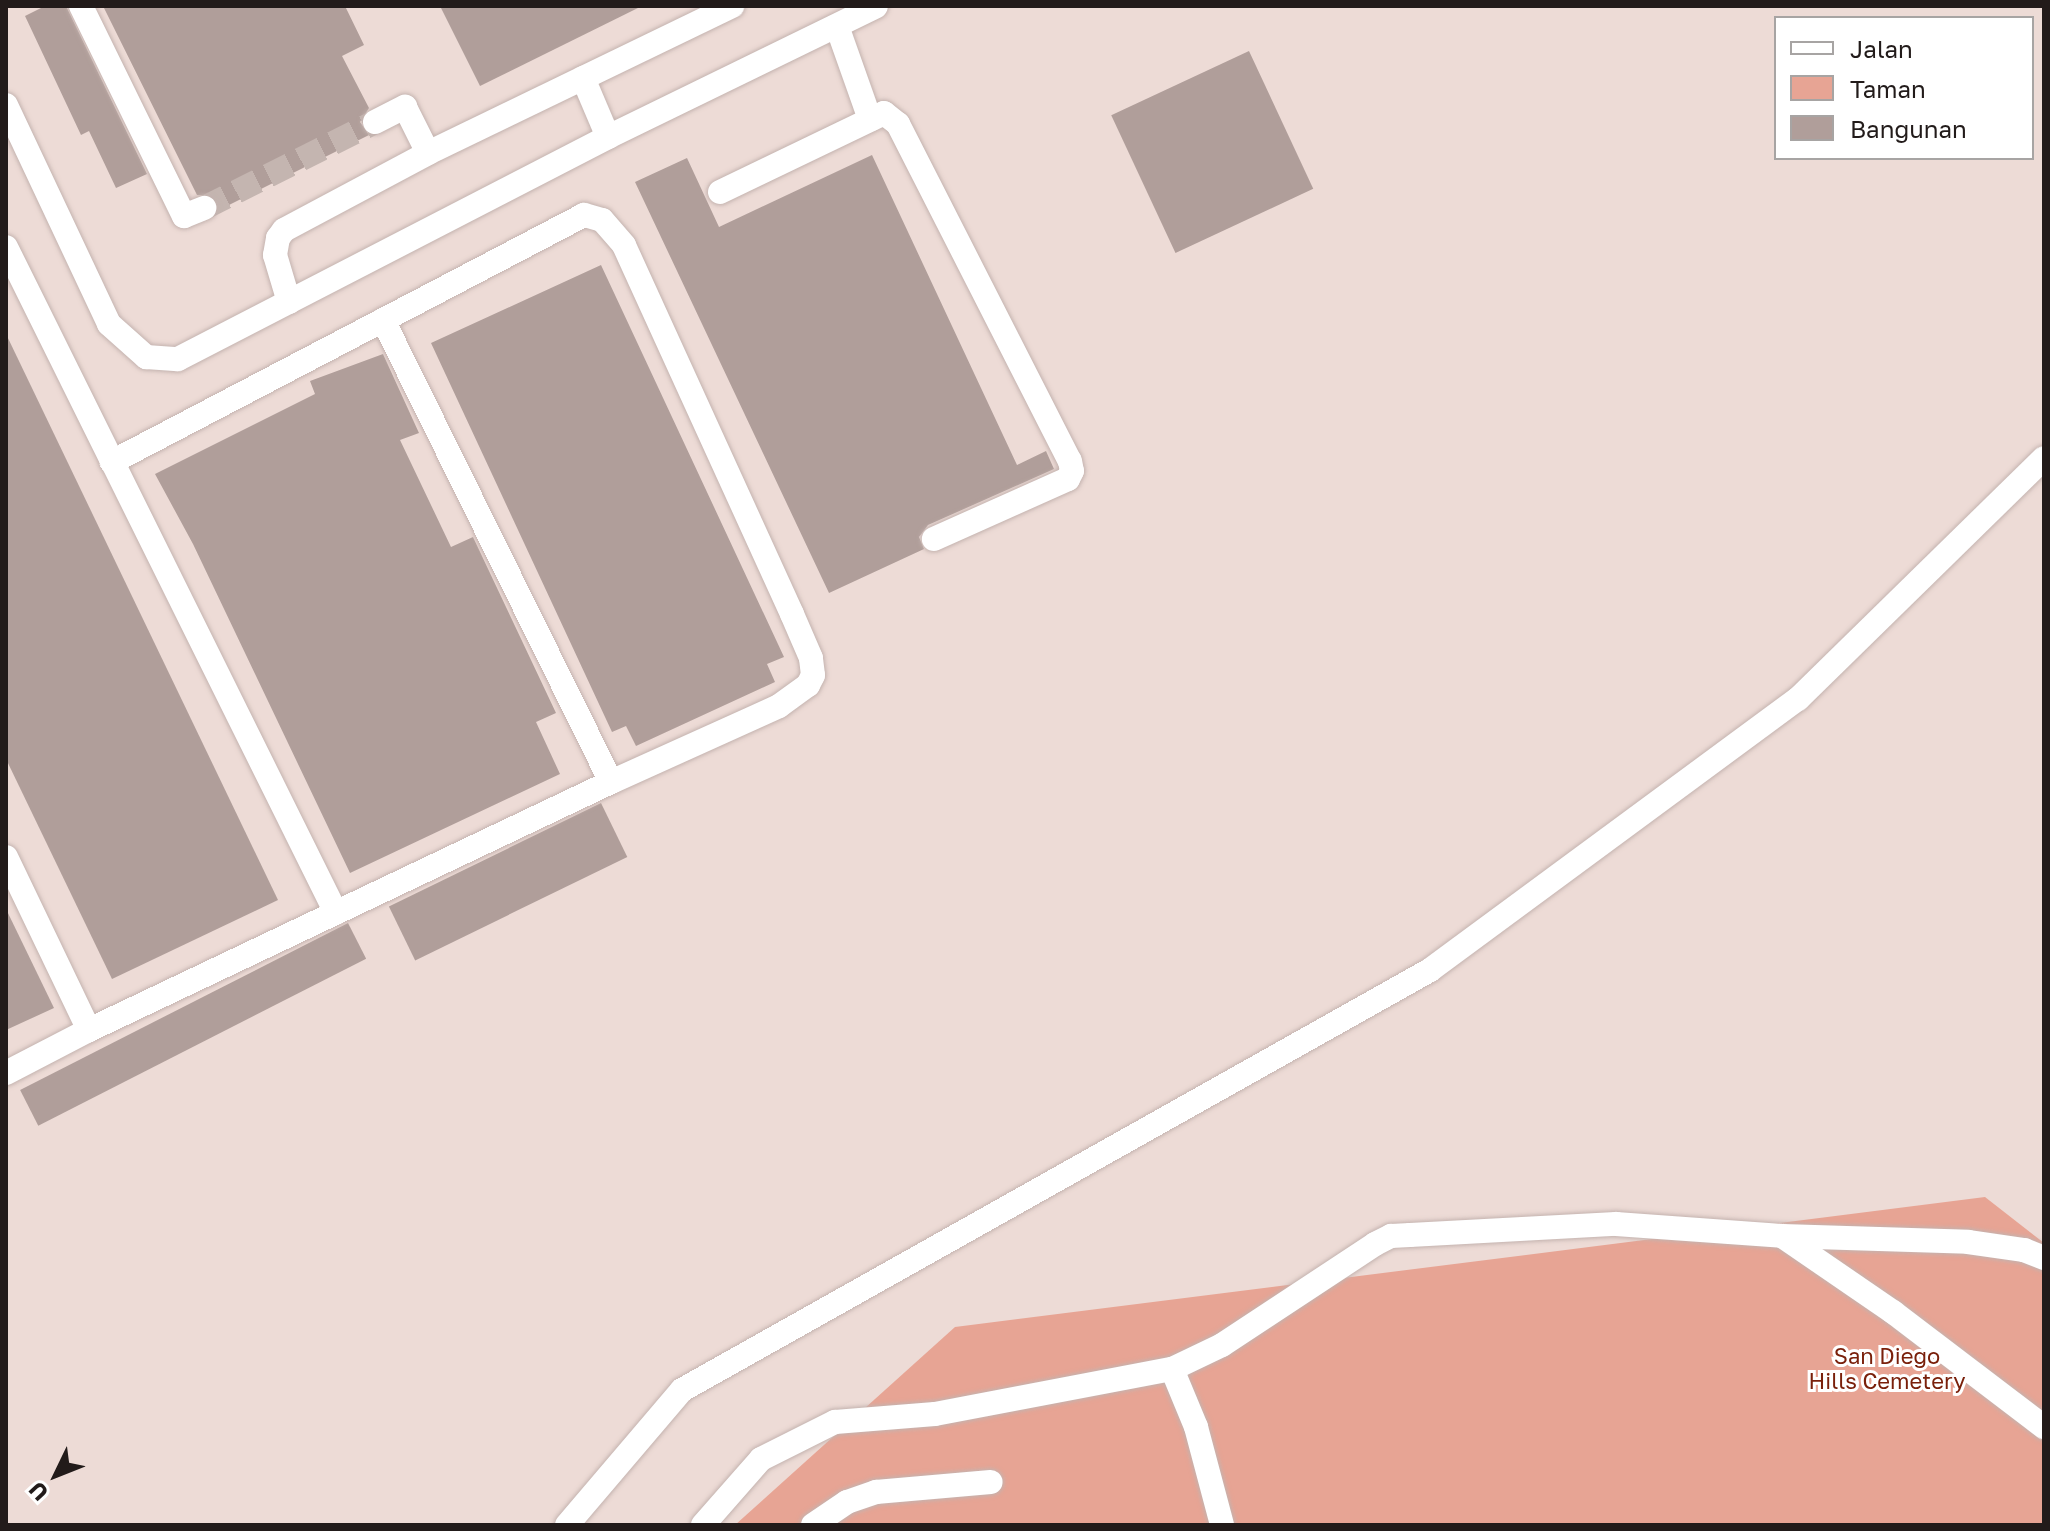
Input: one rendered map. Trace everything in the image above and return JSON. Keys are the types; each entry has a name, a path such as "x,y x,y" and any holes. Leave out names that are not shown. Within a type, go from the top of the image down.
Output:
{"street":[{"path":"81,6 184,216 204,208"},
{"path":"289,302 275,255 278,238 284,230 428,153 732,6"},
{"path":"6,105 109,324 146,357 178,359 608,137 876,6"},
{"path":"837,26 870,119"},
{"path":"583,78 608,137"},
{"path":"375,122 405,107 428,153"},
{"path":"720,192 870,119 887,113 898,124 1070,461 1072,471 1068,479 934,539"},
{"path":"6,1073 89,1030 611,782 779,706 799,693 813,675 811,658 792,614 624,245 602,220 584,215 112,462"},
{"path":"6,247 336,913"},
{"path":"383,320 611,782"},
{"path":"567,1525 682,1390 1430,970 1798,699 2044,458"},
{"path":"6,857 89,1030"},
{"path":"703,1525 761,1459 835,1422 935,1414 1172,1369 1222,1345 1391,1236 1616,1224 1782,1236 1968,1242 2024,1250 2044,1258"},
{"path":"1782,1236 1893,1312 2044,1427"},
{"path":"1172,1369 1196,1427 1222,1525"},
{"path":"813,1525 847,1502 876,1492 991,1482"}],"green space":[{"name":"San Diego Hills Cemetery","path":"1985,1197 2044,1243 2044,1525 735,1525 955,1327"}],"building":[{"path":"45,6 66,6 147,174 116,188 89,131 81,135 25,16"},
{"path":"103,6 345,6 364,45 342,56 369,108 360,122 369,135 219,210 213,196 197,195"},
{"path":"440,6 642,6 480,86"},
{"path":"1249,51 1313,189 1175,253 1111,115"},
{"path":"872,155 1017,465 1046,451 1054,469 928,525 919,537 924,549 829,593 635,182 687,158 719,227"},
{"path":"601,265 784,657 767,664 775,682 636,746 626,726 612,732 431,343"},
{"path":"6,334 278,900 112,979 6,759"},
{"path":"383,354 419,433 400,440 451,547 473,537 556,713 536,722 560,774 350,873 193,544 155,474 315,394 310,381"},
{"path":"601,803 627,857 415,960 389,906"},
{"path":"6,909 54,1008 6,1030"},
{"path":"348,923 366,959 38,1126 20,1090"}],"tunnel":[{"path":"204,208 375,122"}]}
